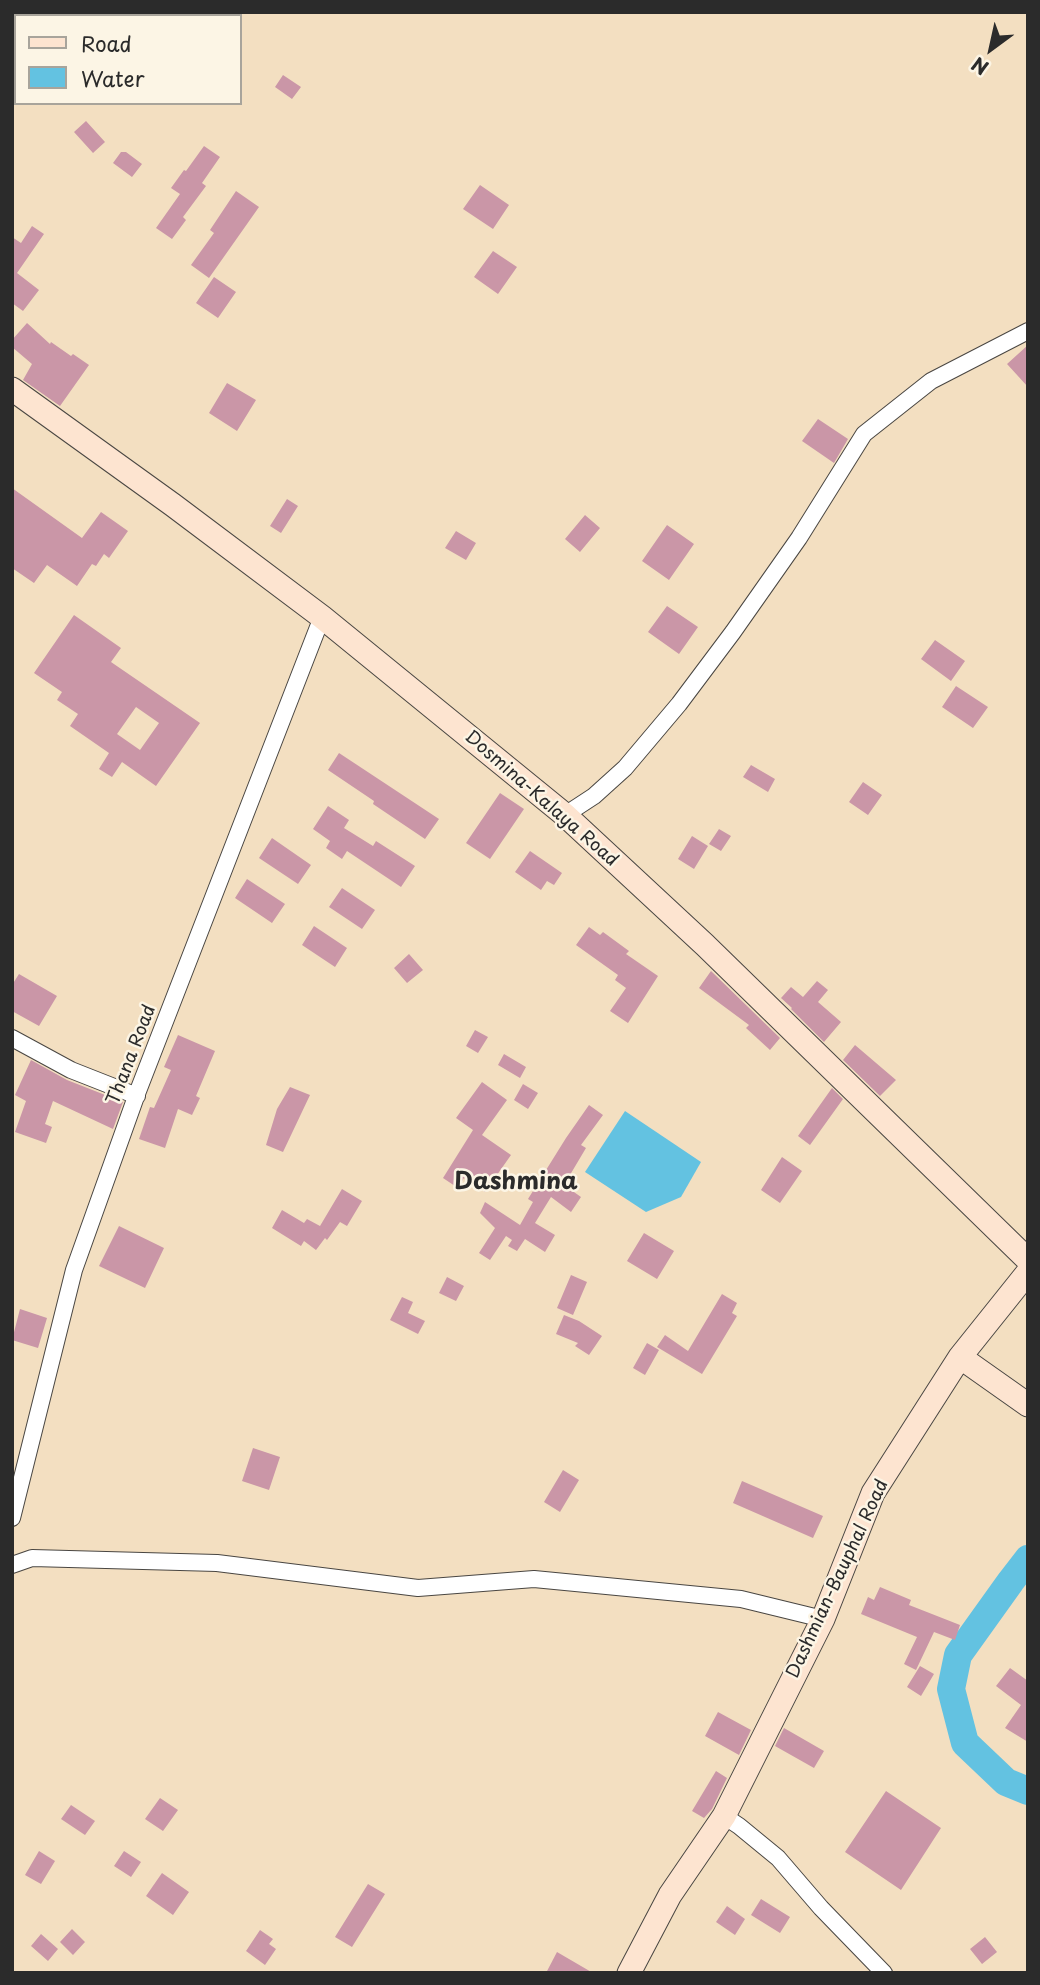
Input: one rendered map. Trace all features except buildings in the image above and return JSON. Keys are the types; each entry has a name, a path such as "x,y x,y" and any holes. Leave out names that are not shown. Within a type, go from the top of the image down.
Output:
{"street":[{"path":"565,816 594,796 625,768 679,704 791,548 864,434 931,381 1028,331"},
{"name":"Dosmina-Kalaya Road","path":"12,389 323,617 565,816 705,945 1028,1260"},
{"name":"Thana Road","path":"13,1510 74,1270 137,1096 323,617"},
{"path":"12,1038 71,1070 137,1096"},
{"name":"Dashmian-Bauphal Road","path":"629,1973 670,1895 724,1816 823,1619 873,1493 960,1357 1028,1272"},
{"path":"960,1357 1028,1405"},
{"path":"12,1564 32,1558 217,1563 418,1588 534,1579 741,1599 823,1619"},
{"path":"724,1816 778,1858 821,1908 884,1973"}],"water":[{"path":"625,1111 701,1162 681,1197 646,1212 585,1172"}],"waterway":[{"path":"1028,1559 958,1655 951,1689 965,1743 1006,1782 1028,1791"}],"district":[{"name":"Dashmina","path":"516,1182"}]}
